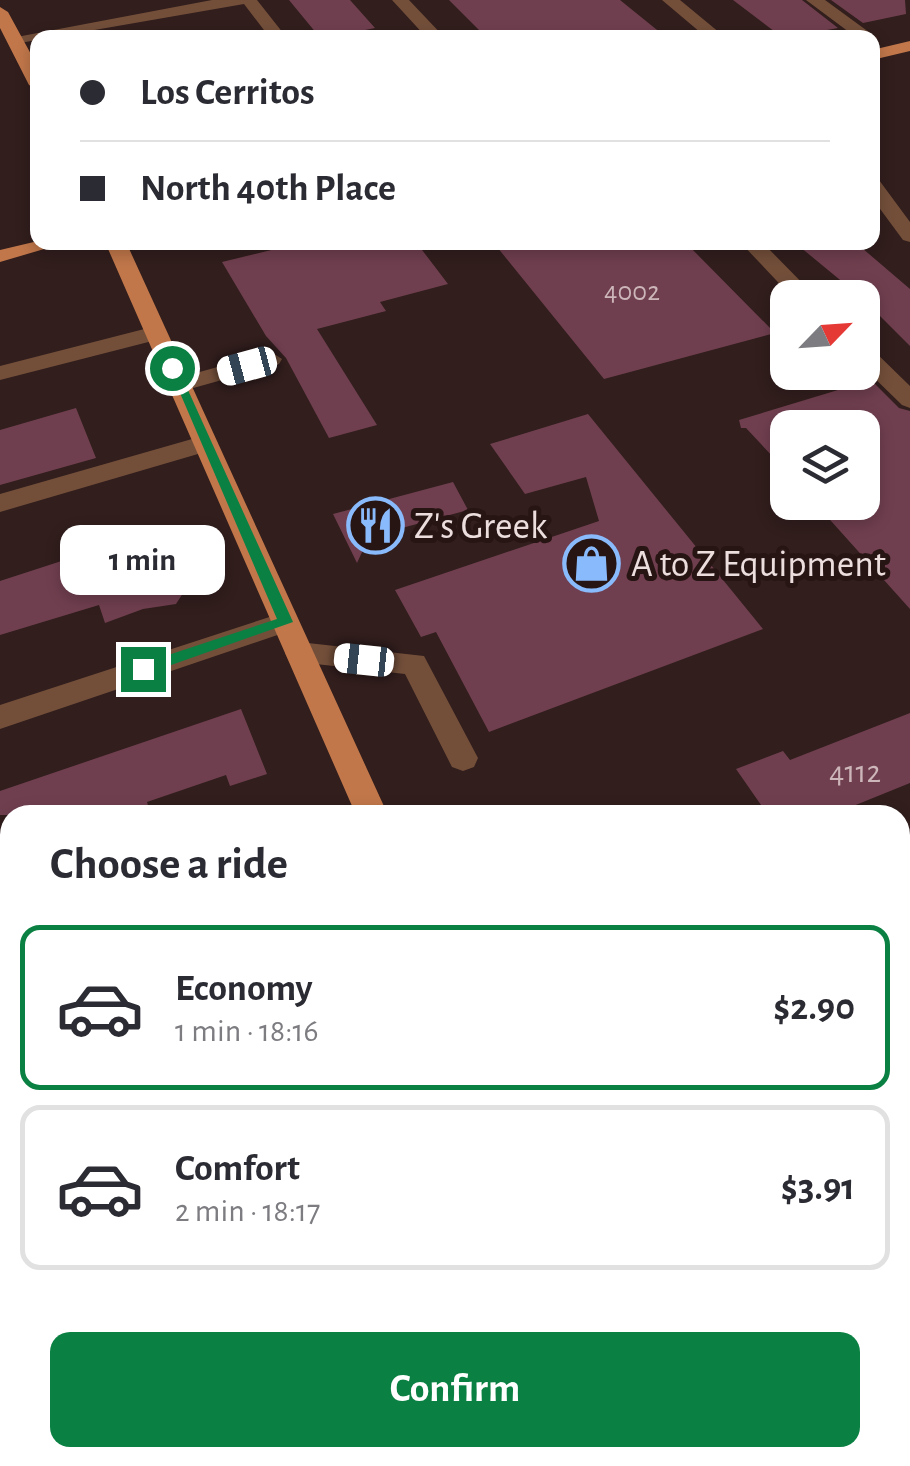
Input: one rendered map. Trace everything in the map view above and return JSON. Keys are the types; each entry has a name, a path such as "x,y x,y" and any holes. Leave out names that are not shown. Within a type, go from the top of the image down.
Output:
{"main road":[{"path":"0,12 24,45"},
{"path":"880,53 905,51"},
{"path":"0,256 30,249"},
{"path":"119,250 367,805"}],"street":[{"path":"76,26 240,0"},
{"path":"249,0 273,30"},
{"path":"400,0 429,30"},
{"path":"670,0 708,30"},
{"path":"814,0 857,30"},
{"path":"880,42 905,51"},
{"path":"880,199 910,236"},
{"path":"884,206 910,204"},
{"path":"758,250 788,280"},
{"path":"0,373 156,332"},
{"path":"180,384 271,359"},
{"path":"880,370 910,400"},
{"path":"0,503 206,443"},
{"path":"0,717 286,622"},
{"path":"299,653 414,664 463,758"}],"building":[{"path":"289,0 350,0 375,28 365,30 314,30"},
{"path":"449,0 620,0 657,30 479,30"},
{"path":"733,0 802,0 838,28 827,30 772,30"},
{"path":"831,0 905,0 906,14 863,23"},
{"path":"271,250 422,250 448,284 380,302 386,311 317,329 377,425 329,438 286,358 266,336 222,262"},
{"path":"499,250 693,250 770,328 770,334 604,379"},
{"path":"804,250 864,250 910,289 910,346 880,316 880,280 840,280"},
{"name":"A to Z Equipment","path":"880,389 899,408 910,411 910,609 830,520 880,520 880,410 772,410 838,390"},
{"path":"76,408 96,458 0,485 0,430"},
{"name":"A to Z Equipment","path":"770,411 770,454 746,428 741,428 739,420"},
{"name":"A to Z Equipment","path":"588,414 763,629 489,732 436,632 421,637 395,590 599,521 586,477 525,494 490,444"},
{"name":"Z's Greek","path":"453,482 468,510 369,537 357,563 333,514"},
{"path":"160,529 165,560 185,590 176,604 143,609 105,623 99,605 0,635 0,581"},
{"path":"241,709 267,774 230,786 226,775 147,802 148,805 0,805 0,791"},
{"path":"910,713 910,783 856,805 761,805 736,769 783,751 790,760"}],"place":[{"name":"Z's Greek","path":"375,525"},
{"name":"A to Z Equipment","path":"592,563"}],"route":[{"path":"143,669 286,622 172,368"}]}
